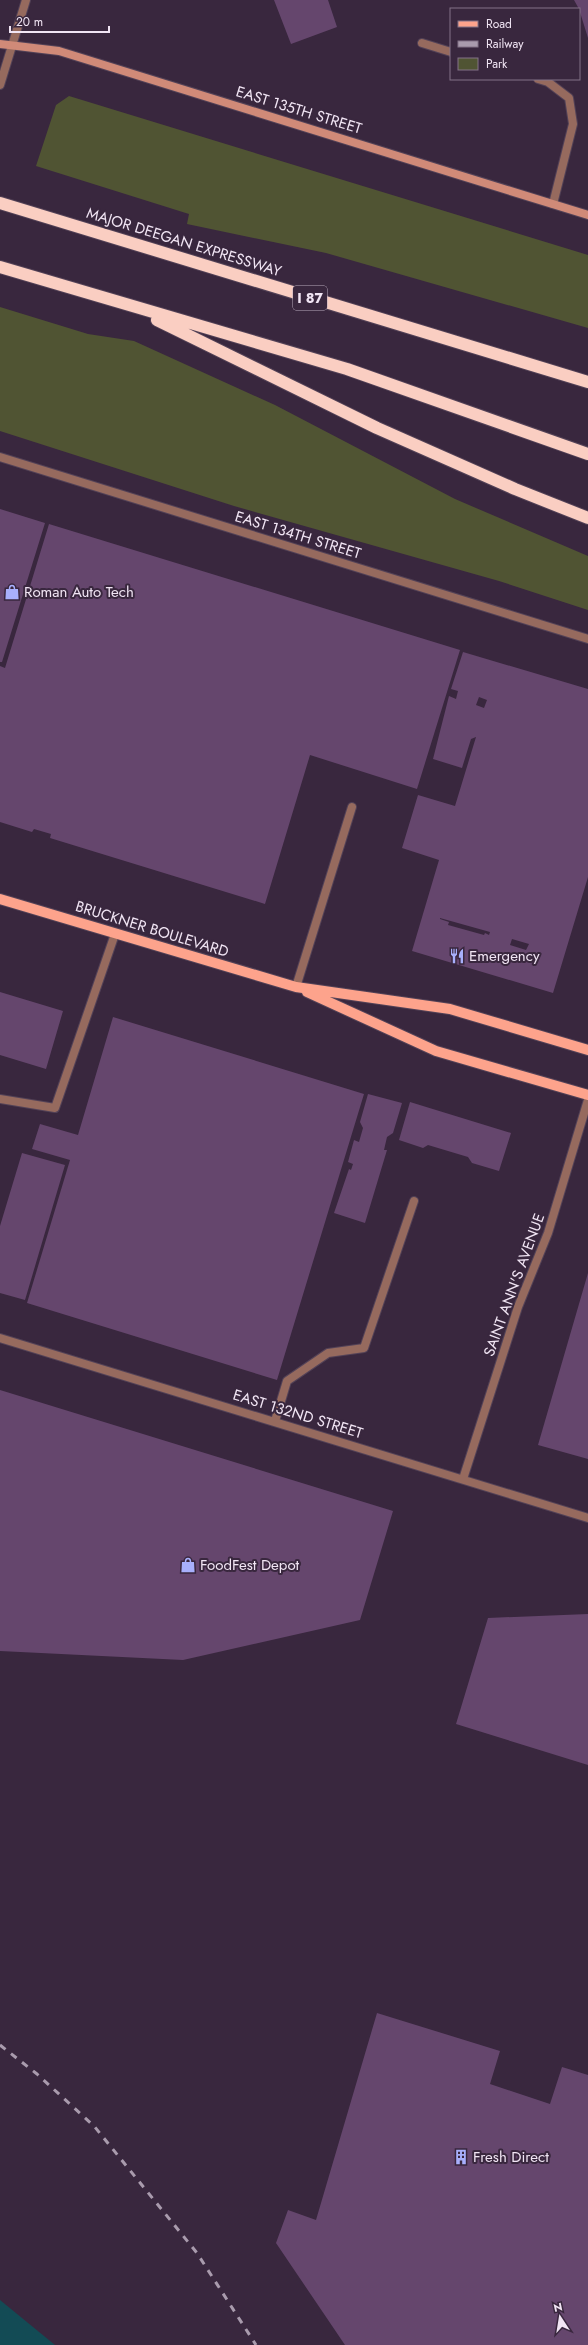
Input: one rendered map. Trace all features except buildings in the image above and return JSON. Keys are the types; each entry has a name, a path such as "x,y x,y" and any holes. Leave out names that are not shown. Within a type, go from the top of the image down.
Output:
{"highway":[{"name":"MAJOR DEEGAN EXPRESSWAY","path":"0,203 588,382"},
{"path":"0,267 130,307 347,369 588,454"},
{"path":"130,307 377,428 515,489 588,518"}],"main road":[{"name":"EAST 135TH STREET","path":"0,44 60,51 588,215"},
{"name":"BRUCKNER BOULEVARD","path":"0,898 115,934 296,987 450,1009 588,1050"},
{"name":"BRUCKNER BOULEVARD","path":"296,987 436,1051 588,1095"}],"street":[{"path":"0,85 26,0"},
{"path":"422,43 450,52"},
{"path":"541,80 548,82 569,98 573,124 552,204"},
{"name":"EAST 134TH STREET","path":"0,457 588,639"},
{"path":"296,987 352,808"},
{"path":"0,1100 55,1108 115,934"},
{"name":"SAINT ANN'S AVENUE","path":"463,1478 518,1307 548,1233 588,1100"},
{"path":"275,1421 287,1381 328,1353 364,1348 414,1202"},
{"name":"EAST 132ND STREET","path":"0,1338 463,1478 588,1518"}],"green space":[{"path":"69,96 588,255 588,328 326,253 187,224 189,214 36,166 56,105"},
{"path":"0,307 88,334 134,341 275,405 455,499 588,556 588,610 499,581 234,506 0,431"}],"shaded area":[{"path":"0,2300 55,2345 0,2345"}],"railway":[{"path":"0,2045 37,2074 94,2126 197,2253 256,2345"}],"place":[{"name":"Roman Auto Tech","path":"12,592"},
{"name":"Emergency","path":"457,956"},
{"name":"FoodFest Depot","path":"188,1565"},
{"name":"Fresh Direct","path":"461,2157"}]}
